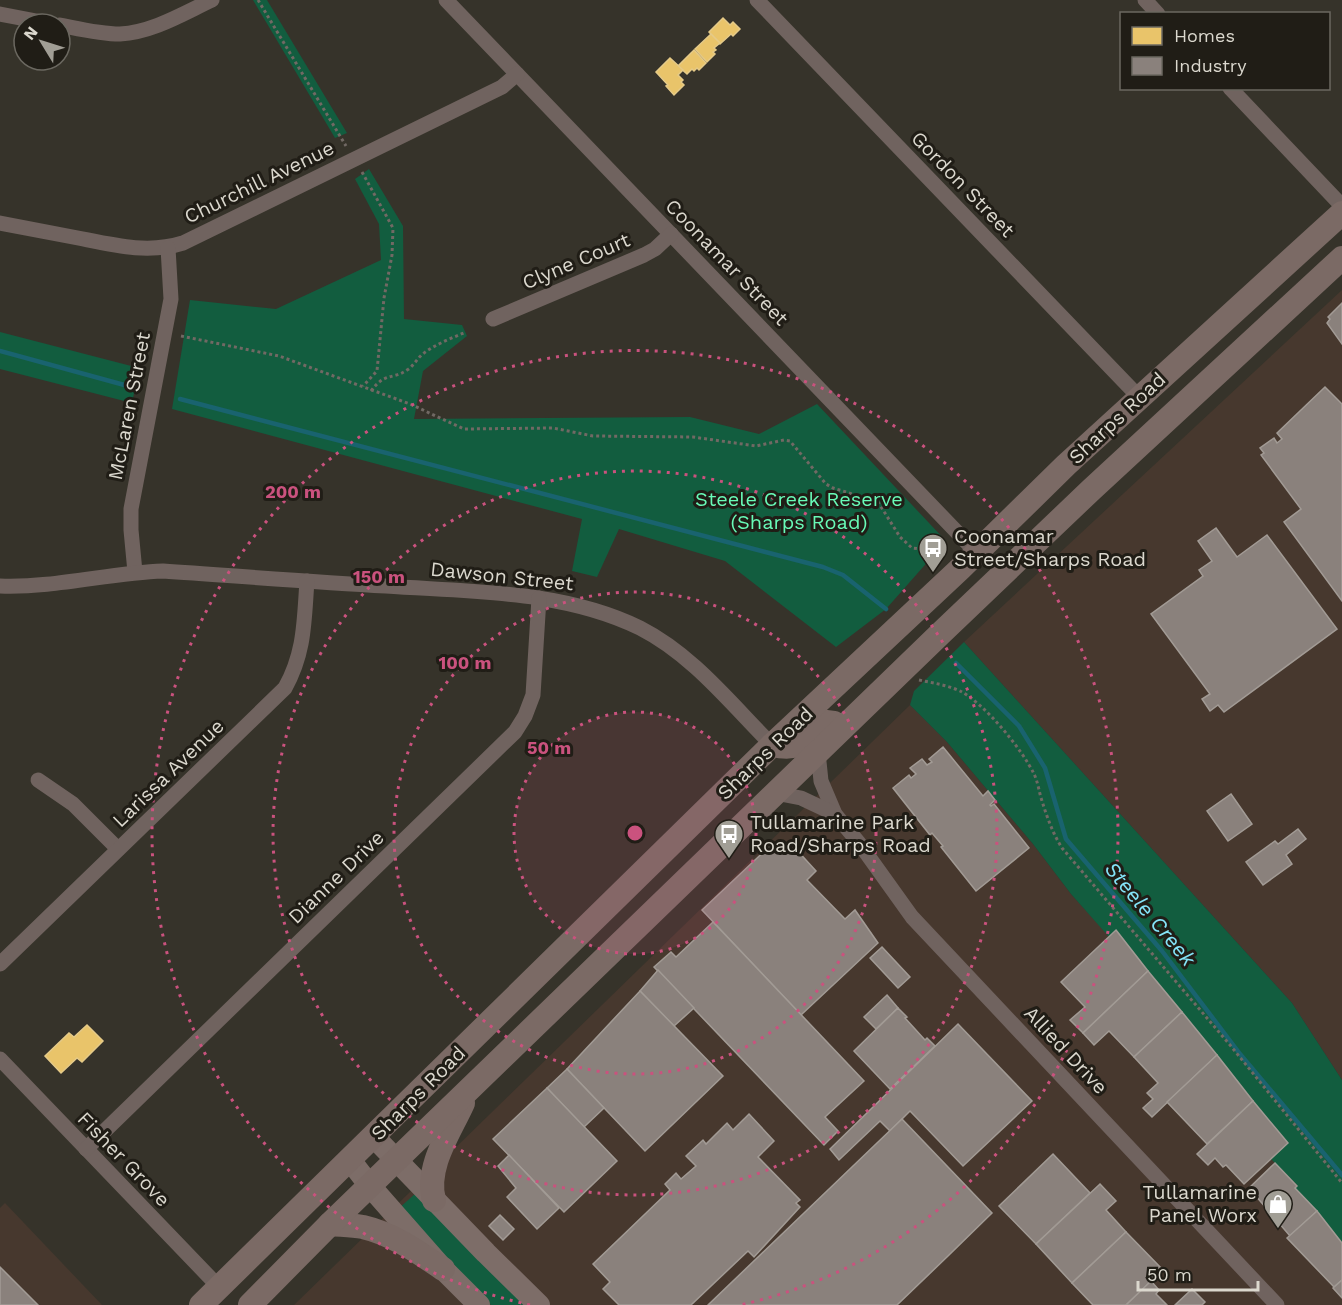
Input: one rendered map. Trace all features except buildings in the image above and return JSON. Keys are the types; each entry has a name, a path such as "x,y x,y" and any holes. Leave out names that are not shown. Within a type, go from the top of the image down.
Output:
{"main road":[{"name":"Sharps Road","path":"201,1305 772,745 969,561 1066,465 1342,213"},
{"name":"Sharps Road","path":"250,1305 330,1224 896,676 1091,490 1342,258"},
{"path":"1066,465 1091,490"},
{"path":"772,745 787,748 800,745 826,722 846,724"},
{"path":"434,1200 431,1182 436,1162 469,1089"},
{"path":"330,1224 363,1227 384,1234 415,1250 443,1269"}],"street":[{"path":"72,28 104,33 133,32 164,24 212,0"},
{"name":"Coonamar Street","path":"446,0 671,234 969,561"},
{"name":"Gordon Street","path":"757,0 1139,398"},
{"path":"1145,0 1156,12"},
{"name":"Churchill Avenue","path":"0,223 115,246 136,249 168,248 183,243 502,87 518,74"},
{"path":"1232,90 1342,206"},
{"name":"Clyne Court","path":"493,319 644,255 655,249 671,234"},
{"name":"McLaren Street","path":"135,572 131,509 171,299 168,248"},
{"name":"Dawson Street","path":"0,586 25,587 135,572 163,571 539,598 587,607 641,629 673,648 701,672 772,745"},
{"name":"Larissa Avenue","path":"0,964 285,688 295,670 302,647 307,582"},
{"name":"Dianne Drive","path":"86,1149 514,732 525,716 533,695 539,598"},
{"name":"Allied Drive","path":"818,752 821,781 835,814 859,843 916,922 1277,1305"},
{"path":"38,780 73,804 118,849"},
{"name":"Allied Drive","path":"775,793 801,798 835,814"},
{"name":"Fisher Grove","path":"0,1059 219,1287"},
{"path":"374,1137 539,1305"},
{"path":"350,1160 443,1269 479,1305"}],"path":[{"path":"258,0 393,228 392,255 384,298 376,371 363,386"},
{"path":"371,391 377,382 387,376 403,373 427,351 466,332"},
{"path":"181,336 279,356 426,410 464,429 553,428 593,436 693,437 756,446 789,441 826,484 878,502 906,543 912,548 945,551 969,561"},
{"path":"896,676 946,686 961,692 982,706 1018,748 1035,775 1056,838 1062,848 1230,1045 1342,1183"}],"shaded area":[{"path":"1342,290 1342,1080 1292,1003 964,642"},
{"path":"910,705 947,742 1033,844 1071,894 1109,936 1115,931 1288,1143 1272,1158 1342,1243 1342,1305 294,1305"},
{"path":"5,1203 102,1305 0,1305 0,1208"}],"green space":[{"path":"253,0 267,0 347,133 335,138"},
{"name":"Steele Creek Reserve (Sharps Road)","path":"369,169 403,226 404,319 462,325 467,336 423,371 414,419 690,417 759,434 817,404 946,541 886,609 836,647 725,561 619,529 597,577 572,571 582,519 172,409 190,300 276,309 381,260 379,224 355,179"},
{"path":"0,332 139,368 132,403 0,369"},
{"path":"964,642 1292,1003 1342,1080 1342,1243 1295,1188 1297,1185 1271,1159 1287,1143 1115,931 1109,937 947,742 910,705 914,691"},
{"path":"416,1193 526,1305 491,1305 397,1210"}],"waterway":[{"path":"0,351 128,386"},
{"path":"180,399 823,567 843,575 886,609"},
{"name":"Steele Creek","path":"956,663 1019,726 1045,768 1066,839 1162,951 1240,1054 1342,1175"}],"place":[{"name":"Coonamar Street/Sharps Road","path":"933,574"},
{"name":"Tullamarine Park Road/Sharps Road","path":"729,860"},
{"name":"Tullamarine Panel Worx","path":"1278,1230"}]}
